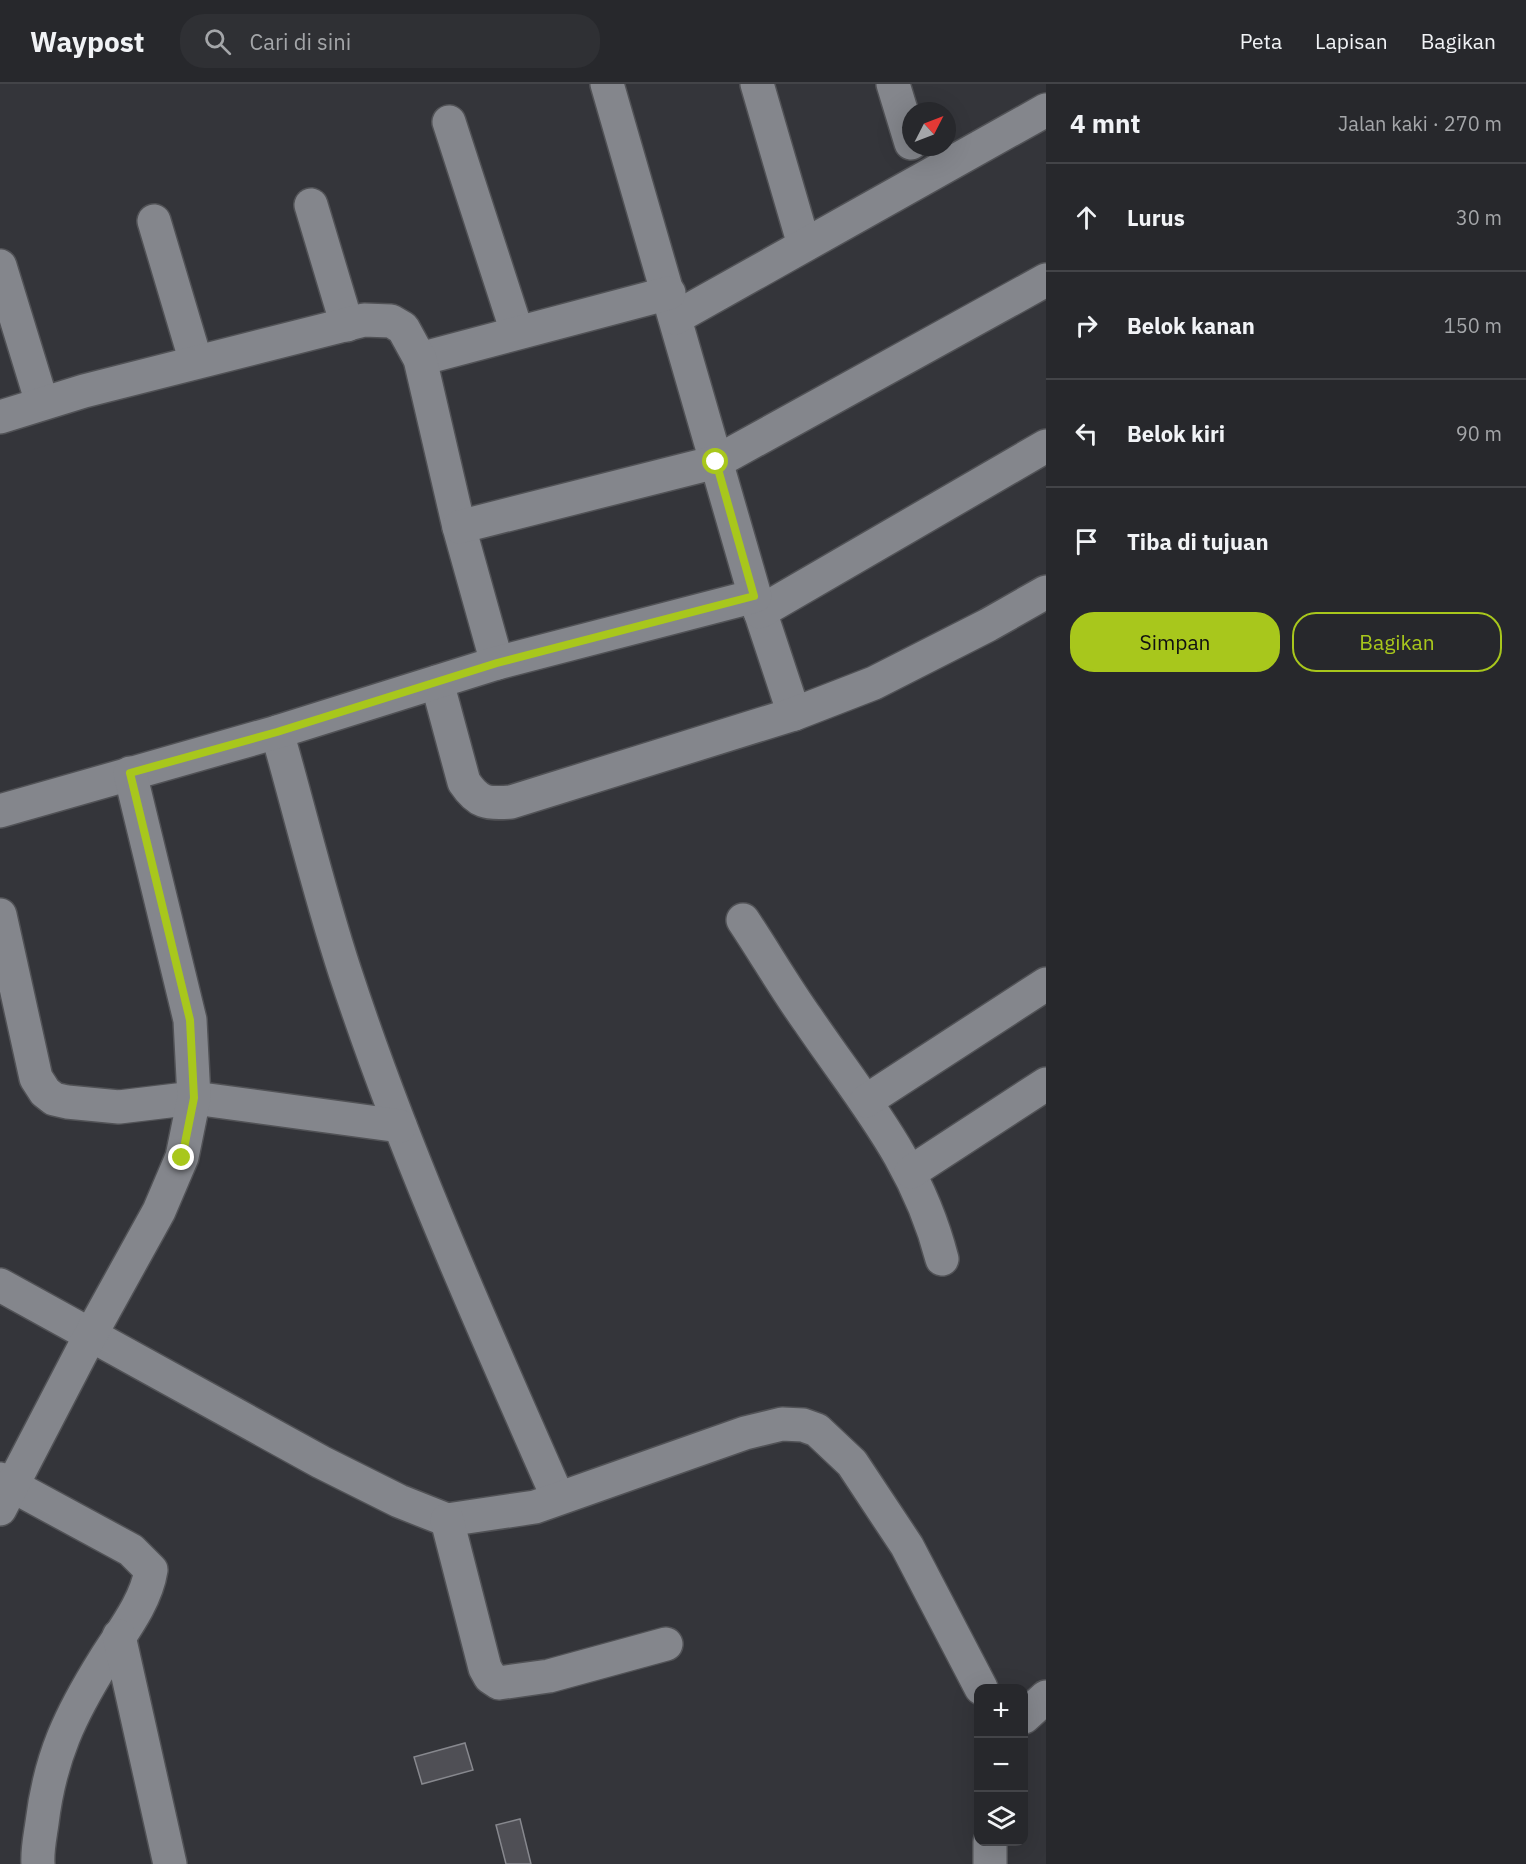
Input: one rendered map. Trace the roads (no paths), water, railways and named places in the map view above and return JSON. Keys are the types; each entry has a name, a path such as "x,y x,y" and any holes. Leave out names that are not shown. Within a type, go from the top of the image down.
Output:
{"street":[{"path":"607,84 757,604 794,714"},
{"path":"757,84 804,245"},
{"path":"893,84 902,113"},
{"path":"420,359 517,332 672,306 804,245 1046,110"},
{"path":"449,122 517,332"},
{"path":"915,156 922,179"},
{"path":"311,205 346,325"},
{"path":"154,220 196,362"},
{"path":"0,266 42,403"},
{"path":"459,527 716,462 1046,280"},
{"path":"0,417 42,403 364,320 391,321 403,328 420,359 459,527 497,663"},
{"path":"0,811 277,732 497,663 757,604 1046,446"},
{"path":"437,682 464,782 471,792 491,804 511,802 794,714 874,683 988,625 1046,592"},
{"path":"277,732 345,971 400,1126 486,1336 558,1498"},
{"path":"38,1864 46,1793 56,1754 75,1708 149,1583 151,1570 131,1550 4,1491 159,1211 182,1158 194,1098 190,1020 130,773"},
{"path":"0,915 36,1078 45,1092 54,1099 119,1107 194,1098 400,1126"},
{"path":"743,920 808,1021 866,1101 910,1172 933,1221 942,1259"},
{"path":"866,1101 1046,984"},
{"path":"910,1172 1046,1084"},
{"path":"0,1285 91,1334 196,1396 321,1462 399,1501 447,1520 515,1511 745,1433 782,1424 803,1425 817,1430 852,1463 907,1546 978,1684"},
{"path":"447,1520 485,1668 490,1677 499,1683 549,1676 666,1644"},
{"path":"119,1636 170,1864"},
{"path":"1028,1713 1046,1697"},
{"path":"990,1846 990,1864"}]}
